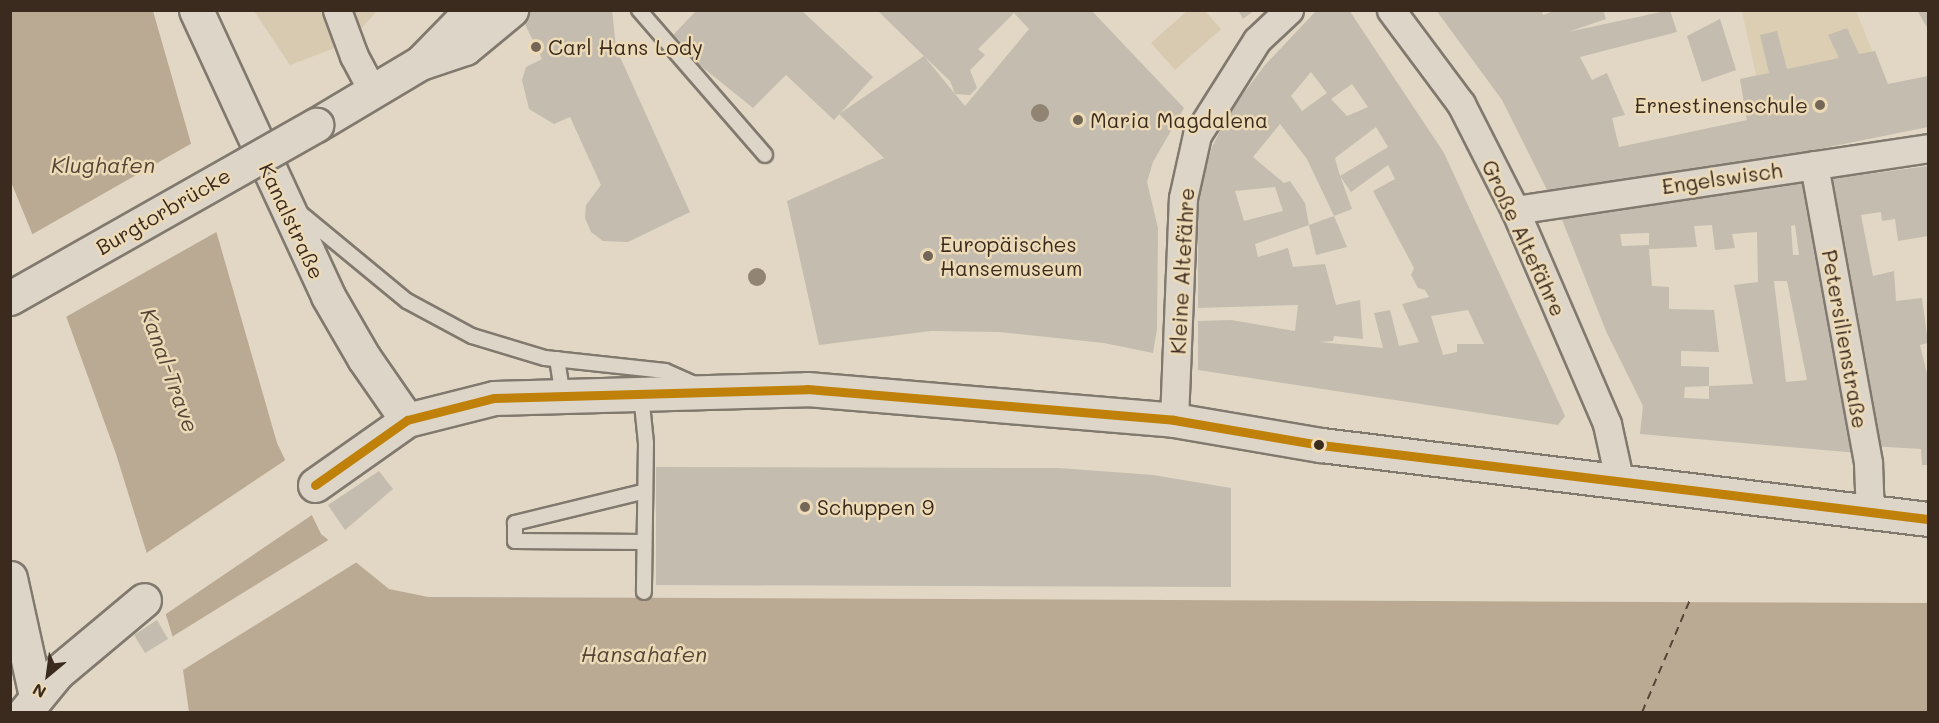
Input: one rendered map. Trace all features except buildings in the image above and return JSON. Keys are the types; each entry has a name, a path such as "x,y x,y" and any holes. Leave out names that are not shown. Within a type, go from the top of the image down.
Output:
{"main road":[{"name":"Kanalstraße","path":"196,10 328,297 364,358 407,420"},
{"path":"420,63 472,10"},
{"path":"420,63 465,48 511,10"},
{"name":"Burgtorbrücke","path":"10,298 316,125 420,63"},
{"path":"315,485 407,420 494,398 707,390 807,389 1174,420 1321,445 1870,514 1929,519"},
{"path":"10,578 31,704"},
{"path":"31,704 58,672 144,600"}],"street":[{"path":"337,10 354,56 373,91"},
{"name":"Kleine Altefähre","path":"1174,420 1183,198 1197,135 1250,50 1289,10"},
{"name":"Große Altefähre","path":"1392,10 1461,104 1515,210 1607,424 1620,483"},
{"name":"Engelswisch","path":"1515,210 1929,148"},
{"name":"Petersilienstraße","path":"1814,165 1868,463 1870,514"}],"lane":[{"path":"639,10 765,155"},
{"path":"283,199 407,301 472,336 557,359 665,371 707,390"},
{"path":"557,359 561,384"},
{"path":"641,394 646,443 642,492 644,592"},
{"path":"642,492 515,523 515,541 644,542"}],"shaded area":[{"path":"254,11 377,11 348,43 290,65"},
{"path":"1187,11 1205,11 1221,29 1175,70 1151,43"},
{"name":"Ernestinenschule","path":"1742,11 1856,11 1905,131 1754,162 1740,79 1756,75"}],"water":[{"path":"10,11 153,11 277,443 321,534 389,589 428,597 1928,603 1928,712 189,712 183,670 116,454 66,316 11,182"}],"pier":[{"path":"194,142 220,230 64,318 31,235"},
{"path":"287,459 312,515 163,616 145,554"},
{"path":"330,539 357,562 183,670 170,638"}],"ferry route":[{"path":"1642,712 1689,602"}],"transit line":[{"path":"315,485 407,420 494,398 807,389 1174,420 1321,445 1928,519"}],"place":[{"name":"Carl Hans Lody","path":"536,47"},
{"name":"Ernestinenschule","path":"1820,105"},
{"name":"Maria Magdalena","path":"1078,120"},
{"name":"Europäisches Hansemuseum","path":"928,256"},
{"name":"Schuppen 9","path":"805,507"}],"water label":[{"name":"Klughafen","path":"103,165"},
{"name":"Kanal-Trave","path":"170,370"},
{"name":"Hansahafen","path":"644,654"}]}
